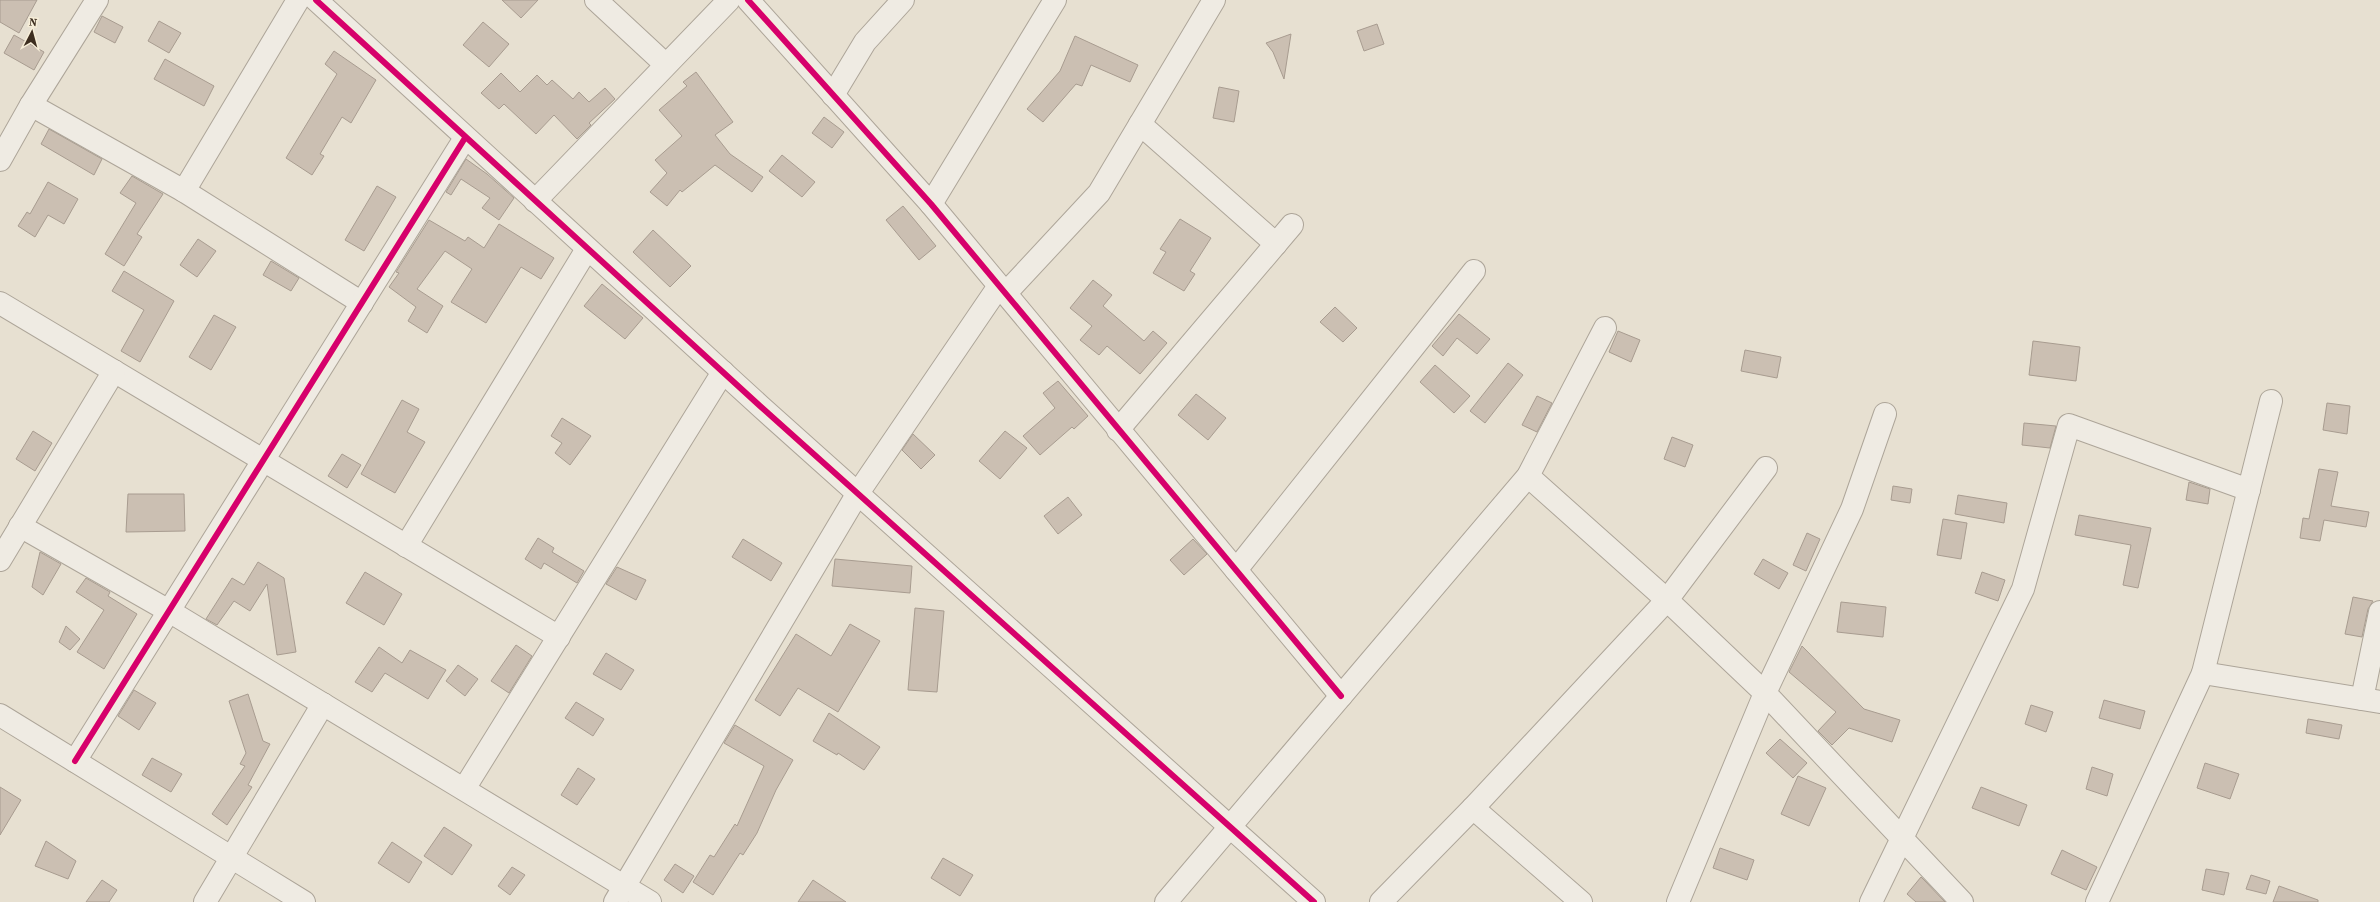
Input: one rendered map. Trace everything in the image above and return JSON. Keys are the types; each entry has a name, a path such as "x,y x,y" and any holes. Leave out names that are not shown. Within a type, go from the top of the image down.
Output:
{"street":[{"path":"0,160 31,105 97,0"},
{"path":"184,191 298,0"},
{"path":"316,0 465,138 723,372 1314,902"},
{"path":"596,0 665,64"},
{"path":"534,201 665,64 729,0"},
{"path":"748,0 931,204 1341,696"},
{"path":"833,95 865,42 903,0"},
{"path":"931,204 1055,0"},
{"path":"620,894 858,493 1002,290 1099,193 1214,0"},
{"path":"31,105 184,191 362,303"},
{"path":"1140,124 1276,244"},
{"path":"75,761 465,138"},
{"path":"1118,430 1292,225"},
{"path":"406,546 587,248"},
{"path":"1236,570 1474,271"},
{"path":"0,303 559,637"},
{"path":"1166,902 1229,826 1528,476 1606,328"},
{"path":"0,560 114,371"},
{"path":"464,789 723,372"},
{"path":"2097,902 2203,673 2271,401"},
{"path":"1678,902 1765,693 1852,509 1884,414"},
{"path":"1871,902 1901,837 2023,589 2069,425 2249,490"},
{"path":"1382,902 1473,808 1667,600 1766,468"},
{"path":"1528,476 1667,600 1765,693 1962,902"},
{"path":"20,526 169,610 464,789 620,894 650,902"},
{"path":"2203,673 2371,701 2380,612"},
{"path":"205,902 323,704"},
{"path":"0,715 304,902"},
{"path":"1473,808 1581,902"}],"building":[{"path":"0,0 37,0 19,33 0,22"},
{"path":"502,0 538,0 521,18"},
{"path":"102,16 123,27 115,43 94,32"},
{"path":"159,21 181,33 169,53 148,41"},
{"path":"483,22 509,44 489,67 463,45"},
{"path":"1377,24 1384,44 1364,51 1357,31"},
{"path":"1291,34 1284,79 1273,52 1266,43"},
{"path":"14,35 44,52 34,70 4,53"},
{"path":"1075,36 1138,65 1130,82 1091,65 1082,86 1076,84 1043,122 1027,109 1060,71"},
{"path":"334,51 376,80 351,123 342,117 320,154 324,156 312,175 286,158 337,74 325,64"},
{"path":"165,59 214,86 204,106 154,79"},
{"path":"696,72 733,122 715,135 730,154 763,177 752,192 715,165 682,192 680,190 667,206 650,192 667,173 655,160 682,136 659,110 687,86 683,82"},
{"path":"501,73 520,92 537,75 547,85 552,80 573,99 579,92 589,102 605,88 615,99 589,123 591,125 577,139 554,115 536,134 504,104 499,109 481,93"},
{"path":"1219,87 1239,91 1234,122 1213,118"},
{"path":"824,117 844,132 832,148 812,133"},
{"path":"49,129 102,159 94,175 41,144"},
{"path":"782,155 815,182 802,197 769,171"},
{"path":"466,159 487,174 514,198 499,220 482,208 490,198 461,179 451,195 446,192"},
{"path":"132,176 163,194 137,234 142,237 124,266 105,254 136,203 120,193"},
{"path":"48,182 78,199 64,224 48,215 35,237 18,226 27,212 30,214"},
{"path":"377,186 396,197 364,251 345,240"},
{"path":"903,206 936,246 919,260 886,220"},
{"path":"1180,219 1211,238 1190,271 1195,274 1184,291 1153,273 1166,252 1160,249"},
{"path":"429,220 465,241 468,237 484,248 499,224 554,258 541,279 521,267 486,323 451,302 472,269 445,251 417,289 443,306 427,333 408,321 416,307 389,287 399,273 396,272"},
{"path":"653,230 691,266 670,287 633,252"},
{"path":"198,239 216,251 197,277 180,265"},
{"path":"271,261 299,278 291,291 263,275"},
{"path":"124,271 174,301 140,362 121,351 144,310 112,291"},
{"path":"1093,280 1112,295 1103,306 1144,341 1153,331 1167,343 1140,374 1107,346 1099,355 1080,340 1092,326 1070,308"},
{"path":"602,284 643,318 625,339 584,306"},
{"path":"1335,307 1357,328 1343,342 1320,322"},
{"path":"1459,314 1490,339 1477,354 1457,338 1443,356 1432,346"},
{"path":"214,315 236,327 211,370 189,357"},
{"path":"1618,331 1640,340 1631,362 1609,352"},
{"path":"2033,341 2080,347 2076,381 2029,375"},
{"path":"1745,350 1781,357 1777,378 1741,371"},
{"path":"1508,363 1523,375 1485,423 1470,411"},
{"path":"1435,365 1470,396 1454,413 1420,382"},
{"path":"1058,381 1088,416 1074,429 1072,427 1040,455 1023,436 1055,408 1043,393"},
{"path":"1196,394 1226,418 1208,440 1178,415"},
{"path":"1537,396 1552,403 1537,432 1522,425"},
{"path":"402,400 419,409 407,432 425,442 395,493 361,474"},
{"path":"2327,403 2350,406 2347,434 2323,430"},
{"path":"562,418 591,436 570,465 555,453 562,443 551,436"},
{"path":"2024,423 2056,426 2050,448 2022,445"},
{"path":"33,431 52,443 35,471 16,459"},
{"path":"1005,431 1027,448 1000,479 979,461"},
{"path":"913,434 935,455 921,469 902,450"},
{"path":"1672,437 1693,445 1685,467 1664,459"},
{"path":"342,454 361,465 347,488 328,476"},
{"path":"2319,469 2338,472 2331,506 2369,512 2366,527 2324,520 2320,541 2300,538 2303,518 2309,519"},
{"path":"2189,482 2210,489 2208,504 2186,500"},
{"path":"1893,486 1912,489 1910,503 1891,500"},
{"path":"128,494 184,494 185,531 126,532"},
{"path":"1958,495 2007,503 2004,523 1955,514"},
{"path":"1068,497 1082,515 1058,534 1044,516"},
{"path":"2079,515 2151,528 2138,588 2123,585 2131,545 2075,535"},
{"path":"1943,519 1967,523 1961,559 1937,555"},
{"path":"1807,533 1820,539 1806,571 1793,565"},
{"path":"538,538 554,548 552,552 584,571 577,583 544,563 541,569 525,559"},
{"path":"743,539 782,563 771,581 732,557"},
{"path":"1193,539 1207,554 1184,575 1170,560"},
{"path":"40,552 61,564 43,595 32,587"},
{"path":"835,559 912,566 910,593 832,586"},
{"path":"1763,559 1788,573 1779,589 1754,574"},
{"path":"258,562 284,578 296,652 277,655 267,584 250,611 234,601 217,625 206,619 232,578 244,585"},
{"path":"617,567 646,580 636,600 606,584"},
{"path":"365,572 402,594 384,625 346,603"},
{"path":"1982,572 2005,580 1998,601 1975,593"},
{"path":"86,578 110,592 108,596 137,614 104,669 77,652 104,610 76,592"},
{"path":"2353,597 2373,601 2368,609 2362,637 2345,634"},
{"path":"1841,602 1886,607 1883,637 1837,632"},
{"path":"915,608 944,611 937,692 908,690"},
{"path":"850,624 880,641 838,712 798,688 780,716 755,700 796,634 831,656"},
{"path":"66,626 80,639 70,650 59,642"},
{"path":"516,645 532,656 509,693 491,681"},
{"path":"1802,646 1864,709 1900,720 1892,742 1849,728 1832,745 1818,731 1836,712 1789,672"},
{"path":"379,647 402,663 410,650 446,670 428,699 385,673 372,692 355,682"},
{"path":"606,653 634,670 621,690 593,674"},
{"path":"458,665 478,679 465,696 446,681"},
{"path":"134,690 156,703 139,730 118,716"},
{"path":"248,694 263,741 270,744 248,785 252,787 227,825 212,814 245,766 240,764 246,753 229,701"},
{"path":"2104,700 2145,711 2140,729 2099,718"},
{"path":"576,702 604,719 593,736 565,718"},
{"path":"2031,705 2053,712 2046,732 2025,724"},
{"path":"829,713 880,747 864,770 838,753 837,755 813,741"},
{"path":"2308,719 2342,725 2339,739 2306,733"},
{"path":"735,725 793,760 776,790 757,833 743,855 740,853 713,895 693,882 710,855 714,857 735,824 737,826 764,766 724,743"},
{"path":"1780,739 1807,763 1793,778 1766,753"},
{"path":"152,758 182,774 171,792 142,775"},
{"path":"2205,763 2239,774 2230,799 2197,788"},
{"path":"2092,767 2113,774 2107,796 2086,789"},
{"path":"578,768 595,779 577,805 561,795"},
{"path":"1798,776 1826,788 1809,826 1781,814"},
{"path":"0,787 21,800 0,835"},
{"path":"1981,787 2027,805 2019,826 1972,808"},
{"path":"444,827 472,845 452,875 424,856"},
{"path":"46,841 76,861 68,879 35,866"},
{"path":"392,842 422,862 409,883 378,863"},
{"path":"1720,848 1754,860 1747,880 1713,868"},
{"path":"2062,850 2097,867 2086,890 2051,874"},
{"path":"943,858 973,875 960,896 931,878"},
{"path":"675,864 694,876 683,893 664,880"},
{"path":"512,867 525,875 510,895 498,886"},
{"path":"2206,869 2229,873 2224,895 2202,890"},
{"path":"2251,875 2270,881 2266,894 2246,889"},
{"path":"1921,877 1945,902 1916,902 1907,894"},
{"path":"102,880 117,890 109,902 86,902"},
{"path":"813,880 846,902 798,902"},
{"path":"2279,886 2318,900 2318,902 2273,902"}],"cycle path":[{"path":"316,0 760,406 1314,902"},
{"path":"748,0 931,204 1341,696"},
{"path":"75,761 465,138"}]}
